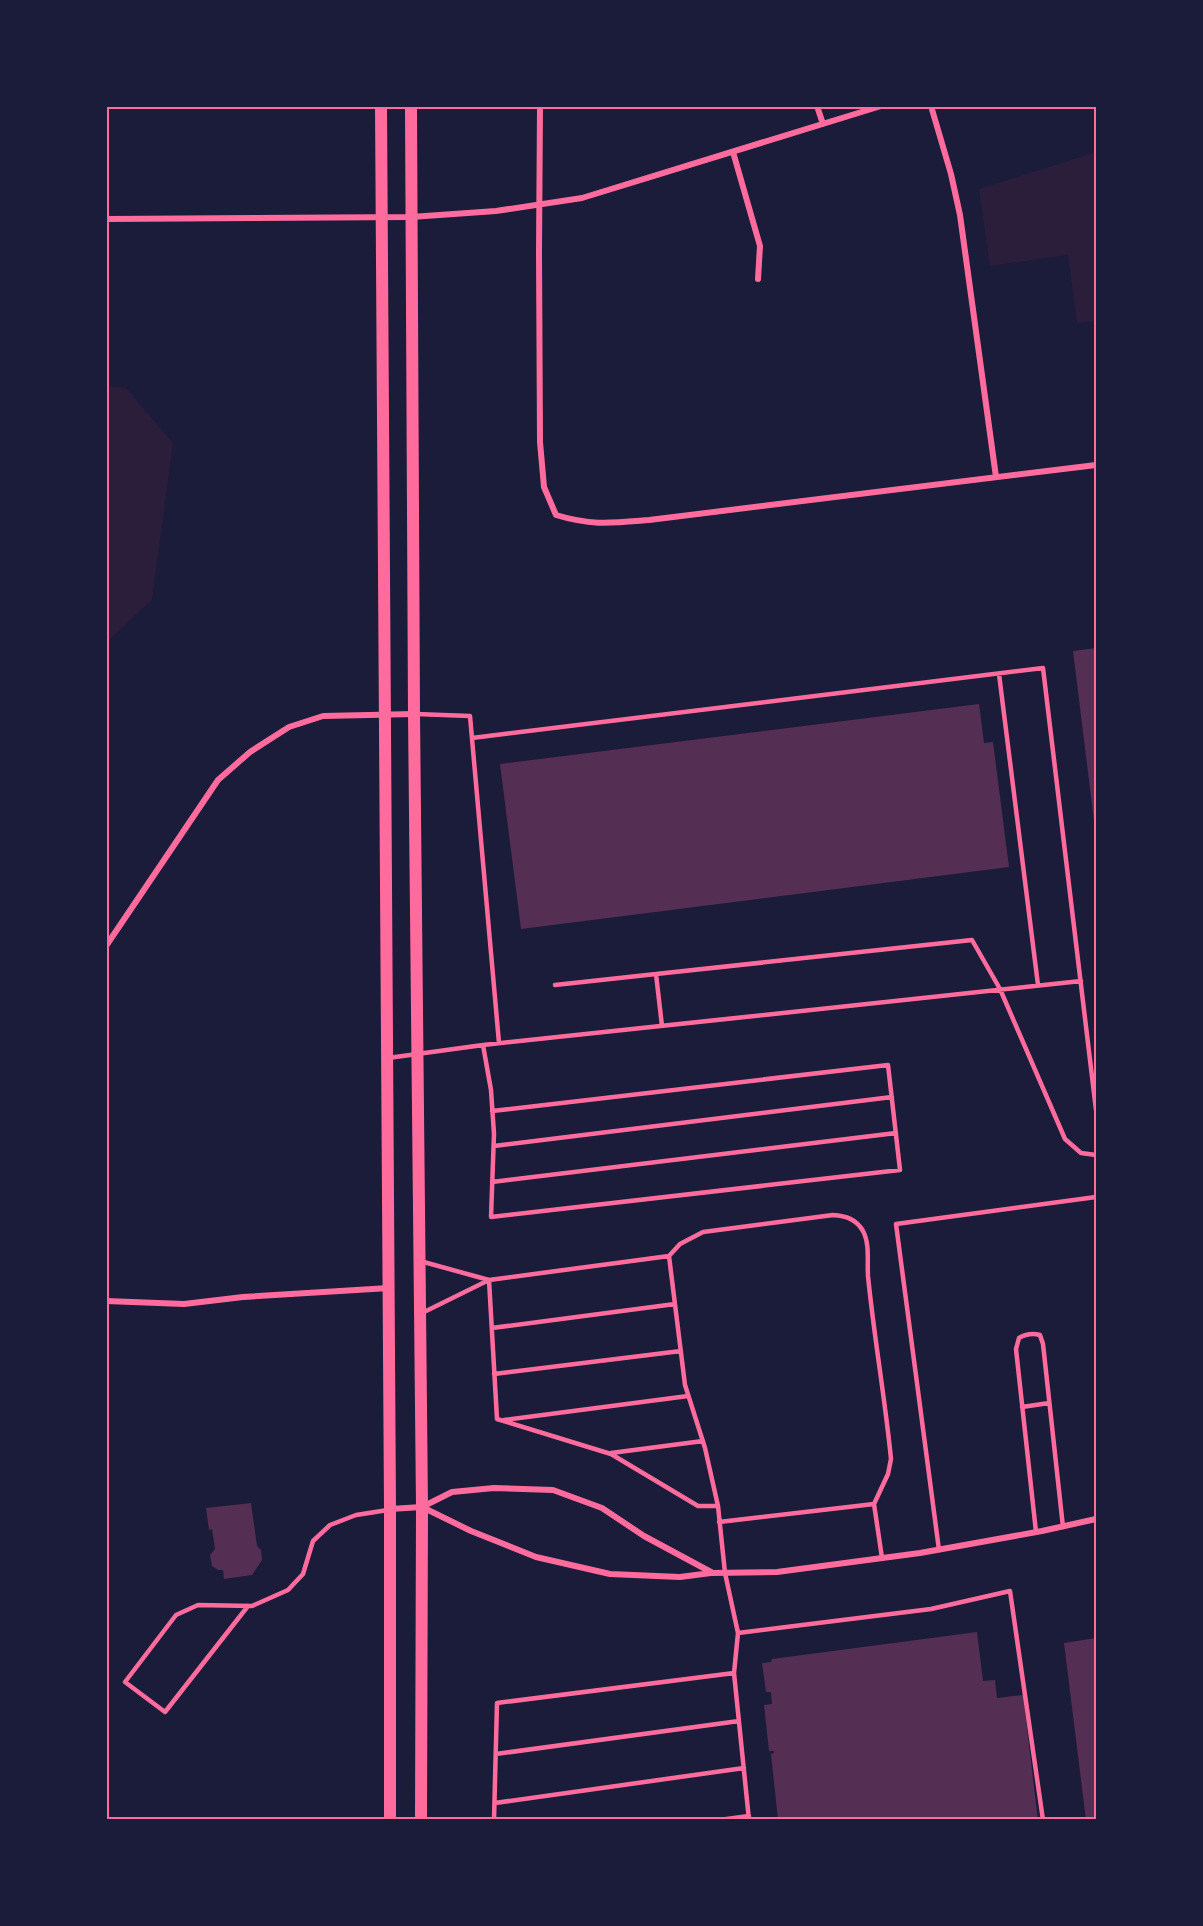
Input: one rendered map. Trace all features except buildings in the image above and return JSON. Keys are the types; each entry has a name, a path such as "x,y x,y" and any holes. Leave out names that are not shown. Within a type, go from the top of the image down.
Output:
{"main road":[{"path":"381,106 388,1058 390,1820"},
{"path":"411,106 414,714 421,1313 421,1820"}],"street":[{"path":"540,106 538,252 541,464 544,487 556,515 580,522 600,524 649,520 1096,465"},
{"path":"817,106 823,124"},
{"path":"106,219 381,218 496,211 582,198 881,106"},
{"path":"931,106 951,174 960,215 996,477"},
{"path":"733,152 760,246 759,279"},
{"path":"106,946 218,780 250,752 289,727 323,716 414,714"},
{"path":"106,1301 184,1304 243,1297 388,1288"},
{"path":"390,1509 422,1507 452,1492 494,1488 553,1490 602,1508 644,1536 711,1573"},
{"path":"422,1507 471,1531 536,1557 610,1574 680,1577 711,1573 777,1572 882,1558 939,1550 1096,1519"}],"lane":[{"path":"472,738 1043,668 1096,1110"},
{"path":"999,674 1038,985"},
{"path":"414,714 470,716 499,1043"},
{"path":"555,985 972,940 1000,989 1065,1139 1081,1153 1096,1155"},
{"path":"656,974 662,1026"},
{"path":"388,1058 499,1043 1081,981"},
{"path":"483,1045 492,1111 494,1146 491,1217 900,1170 888,1065 492,1111"},
{"path":"494,1146 892,1097"},
{"path":"492,1182 896,1133"},
{"path":"939,1550 896,1224 1096,1197"},
{"path":"421,1313 489,1280 669,1256 680,1244 703,1232 832,1215 845,1216 854,1220 867,1242 868,1275 891,1458 888,1474 874,1504 882,1558"},
{"path":"669,1256 688,1396 703,1441 718,1506 725,1573 738,1633 734,1673 749,1818 719,1820"},
{"path":"420,1261 489,1280"},
{"path":"489,1280 497,1419 609,1453 698,1506 718,1506"},
{"path":"492,1328 675,1304"},
{"path":"1036,1532 1016,1349 1019,1338 1026,1334 1040,1335 1043,1344 1063,1527"},
{"path":"494,1374 681,1351"},
{"path":"502,1420 688,1396"},
{"path":"1022,1407 1049,1403"},
{"path":"609,1453 703,1441"},
{"path":"720,1522 874,1504"},
{"path":"248,1606 165,1712 125,1682 176,1615 198,1605 252,1606 288,1590 303,1574 313,1541 330,1525 356,1515 390,1509"},
{"path":"738,1633 931,1609 1010,1591 1044,1820"},
{"path":"494,1820 497,1703 734,1673"},
{"path":"496,1754 739,1721"},
{"path":"495,1803 744,1768"}],"shaded area":[{"path":"1096,152 1096,321 1077,323 1068,255 990,266 979,189"},
{"path":"107,386 126,388 173,443 152,600 107,642"}]}
